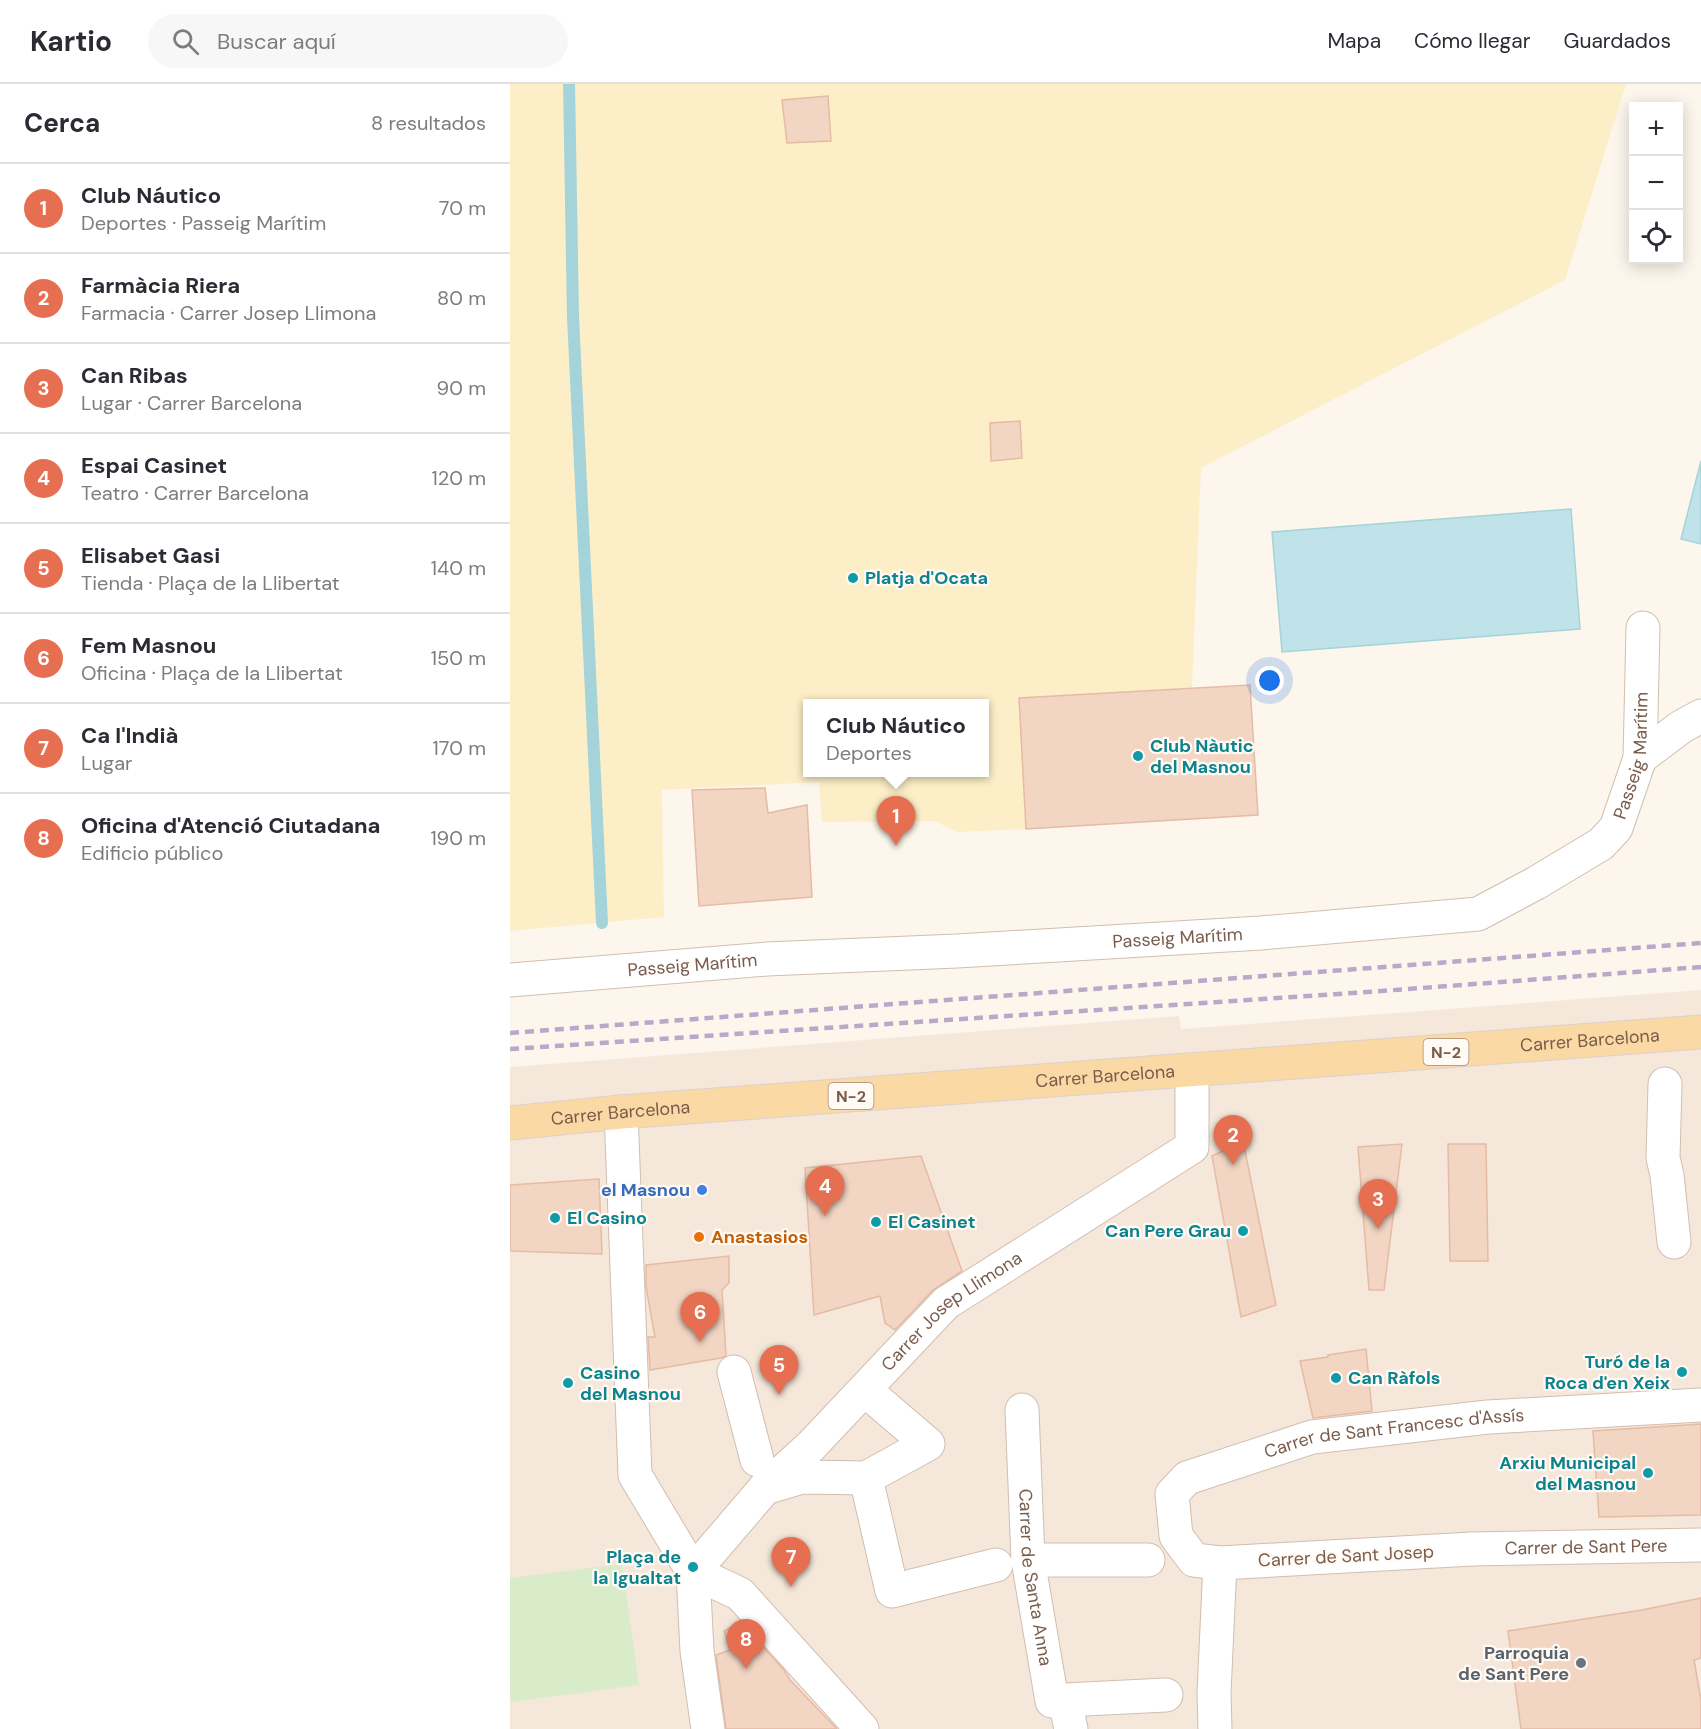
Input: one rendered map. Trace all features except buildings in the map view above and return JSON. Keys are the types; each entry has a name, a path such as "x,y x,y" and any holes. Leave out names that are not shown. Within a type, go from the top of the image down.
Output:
{"main road":[{"name":"Carrer Barcelona","path":"510,1123 621,1112 1701,1032"}],"street":[{"name":"Passeig Marítim","path":"510,980 767,959 1261,933 1478,914 1601,844 1616,828 1640,758 1643,628"},
{"path":"1640,758 1681,727 1701,716"},
{"name":"Carrer Josep Llimona","path":"693,1572 761,1474 811,1446 946,1303 1192,1147 1192,1071"},
{"path":"1665,1084 1663,1158 1674,1242"},
{"path":"621,1112 635,1475 693,1572 697,1651 708,1729"},
{"path":"734,1372 761,1474 866,1478 928,1444 864,1390"},
{"name":"Carrer de Sant Francesc d'Assís","path":"1207,1561 1176,1536 1172,1494 1187,1478 1312,1437 1488,1417 1701,1405"},
{"name":"Carrer de Santa Anna","path":"1022,1410 1028,1560 1052,1701 1068,1714"},
{"path":"866,1478 892,1591 996,1565"},
{"name":"Carrer de Sant Pere","path":"1472,1549 1701,1545"},
{"name":"Carrer de Sant Josep","path":"1207,1561 1472,1549"},
{"path":"1028,1560 1148,1560"},
{"path":"1207,1561 1215,1729"},
{"path":"693,1572 740,1594 862,1729"},
{"path":"1068,1714 1166,1695"}],"shaded area":[{"path":"1701,990 1701,1729 510,1729 510,1067 1179,1016 1181,1029"}],"green space":[{"path":"622,1564 639,1685 511,1702 510,1578"}],"sand":[{"name":"Platja d'Ocata","path":"510,84 1626,84 1565,280 1201,468 1192,688 1019,698 1026,829 957,832 935,821 822,822 819,782 662,790 664,917 510,931"}],"water":[{"path":"1701,461 1701,544 1681,539"},
{"path":"1571,509 1580,629 1282,652 1272,532"}],"waterway":[{"path":"569,84 573,317 602,923"}],"railway":[{"path":"510,1033 1701,943"},
{"path":"510,1049 1368,992 1701,967"}],"place":[{"name":"Platja d'Ocata","path":"853,578"},
{"name":"Club Nàutic del Masnou","path":"1138,756"},
{"name":"Club Náutico","path":"896,846"},
{"name":"Farmàcia Riera","path":"1233,1165"},
{"name":"el Masnou","path":"702,1190"},
{"name":"Espai Casinet","path":"825,1216"},
{"name":"El Casino","path":"555,1218"},
{"name":"El Casinet","path":"876,1222"},
{"name":"Can Ribas","path":"1378,1229"},
{"name":"Can Pere Grau","path":"1243,1231"},
{"name":"Anastasios","path":"699,1237"},
{"name":"Fem Masnou","path":"700,1342"},
{"name":"Turó de la Roca d'en Xeix","path":"1682,1372"},
{"name":"Can Ràfols","path":"1336,1378"},
{"name":"Casino del Masnou","path":"568,1383"},
{"name":"Elisabet Gasi","path":"779,1395"},
{"name":"Arxiu Municipal del Masnou","path":"1648,1473"},
{"name":"Plaça de la Igualtat","path":"693,1567"},
{"name":"Ca l'Indià","path":"791,1587"},
{"name":"Parroquia de Sant Pere","path":"1581,1663"},
{"name":"Oficina d'Atenció Ciutadana","path":"746,1669"}]}
